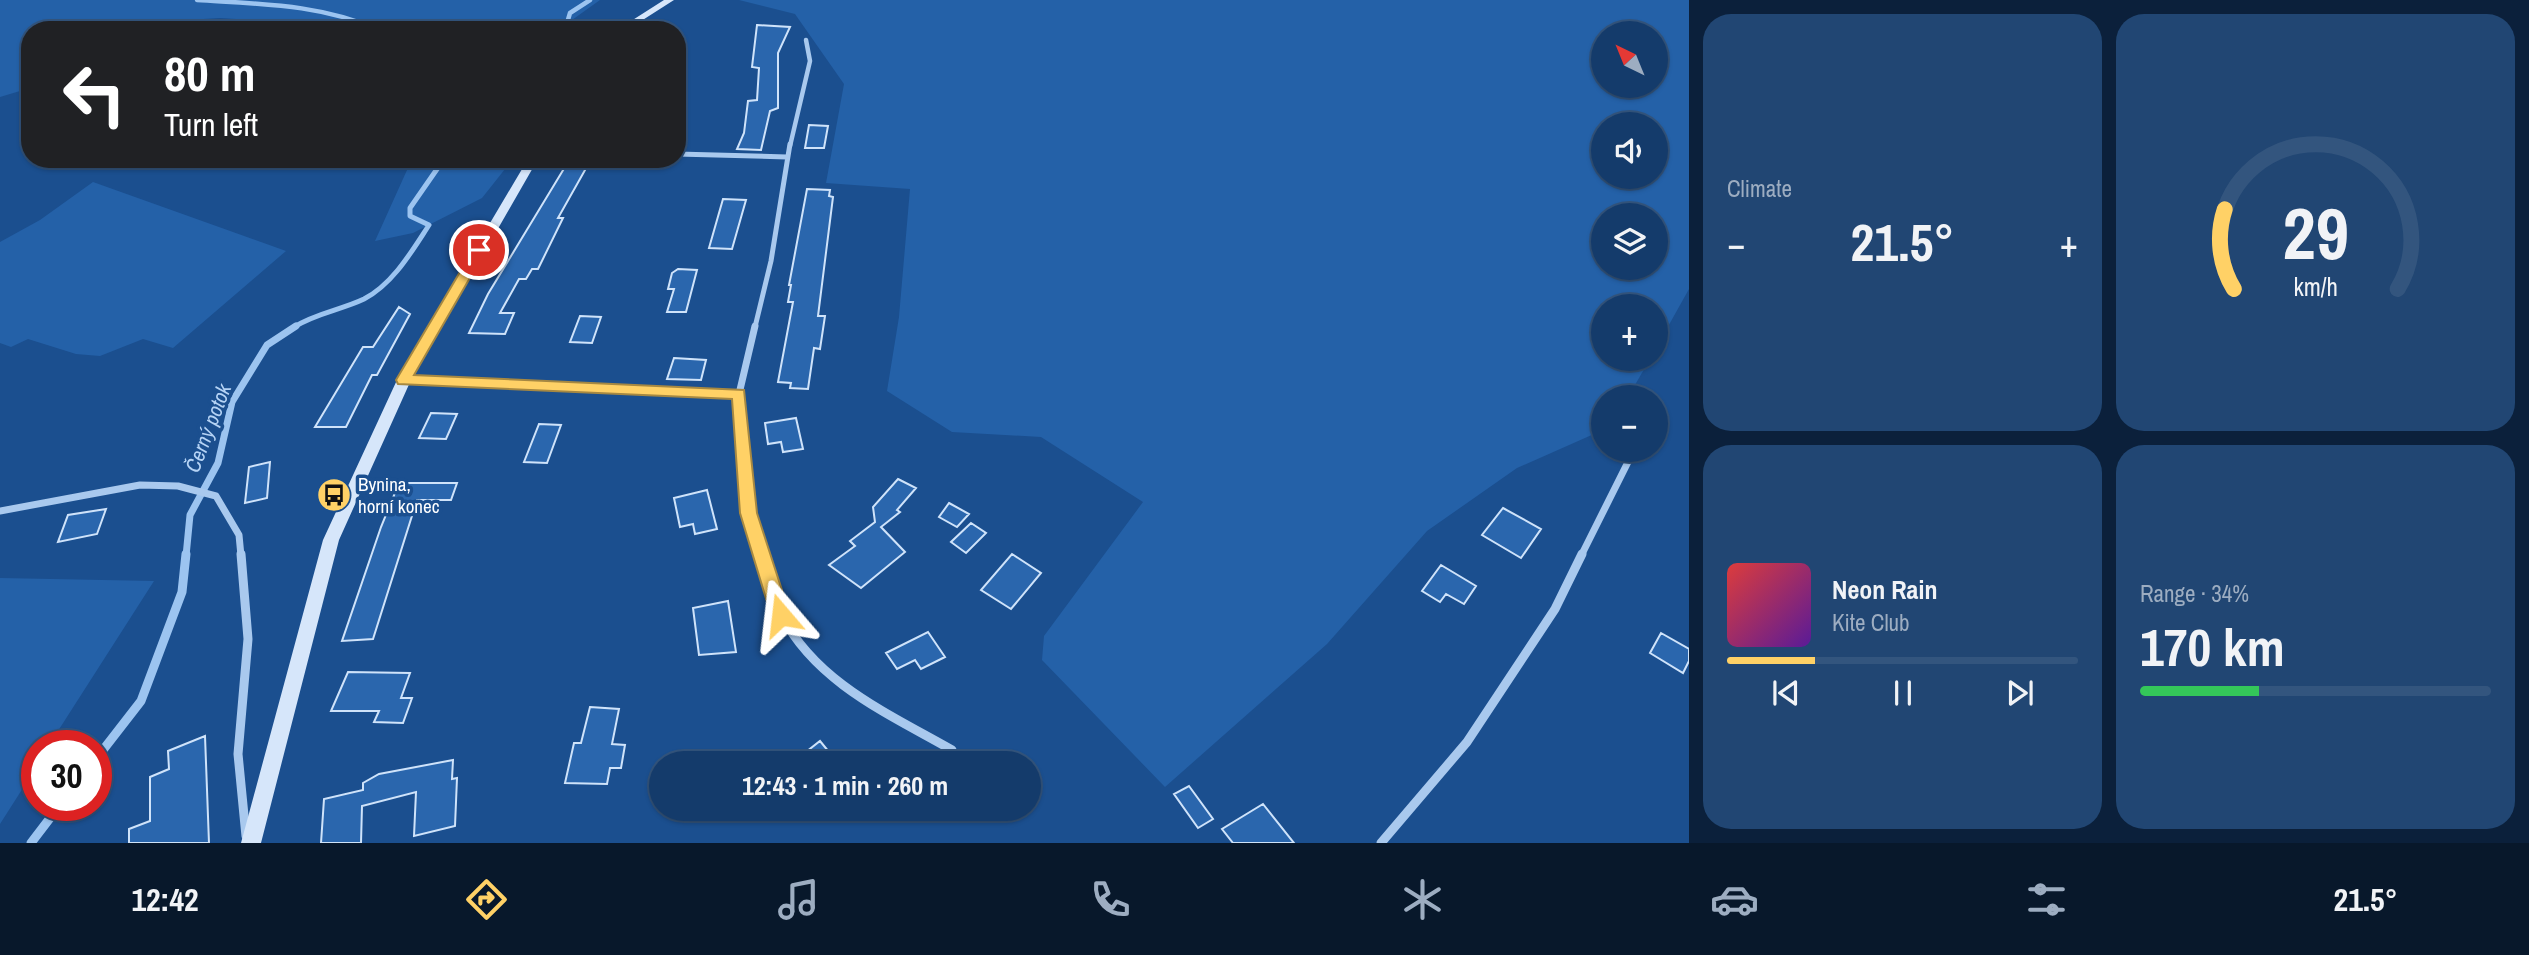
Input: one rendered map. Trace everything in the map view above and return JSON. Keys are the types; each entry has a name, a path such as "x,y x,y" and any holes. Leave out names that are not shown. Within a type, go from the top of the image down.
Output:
{"street":[{"path":"636,21 668,1 676,0"},
{"path":"806,40 810,61 787,157 771,261 739,394 748,513 781,615 807,653 848,691 952,750"},
{"path":"686,154 787,157"},
{"path":"249,843 331,540 404,380 528,168"},
{"path":"404,380 739,394"},
{"path":"1381,843 1467,742 1555,609 1628,462"},
{"path":"0,511 140,485 188,488 216,496 239,535 248,639 238,754 249,843"}],"shaded area":[{"path":"0,0 600,0 572,21 266,21 220,18 184,21 21,21 21,91 0,97"},
{"path":"739,0 1689,0 1689,289 1668,327 1668,294 1591,294 1591,371 1643,371 1635,385 1591,385 1591,435 1517,468 1427,531 1327,644 1165,787 1042,660 1044,636 1143,502 1041,437 952,432 887,391 899,317 910,189 826,183 844,84 795,14"},
{"path":"408,168 506,168 482,198 413,233 375,241"},
{"path":"93,182 286,251 173,348 143,339 100,356 76,354 28,339 11,347 0,343 0,242 40,220"},
{"path":"0,578 154,581 59,730 21,730 21,791 0,824"}],"building":[{"path":"757,25 790,27 778,53 778,108 770,111 761,150 737,149 744,133 748,101 757,100 759,68 752,67"},
{"path":"809,125 828,126 824,148 805,148"},
{"path":"564,168 586,168 558,218 563,218 538,269 532,269 526,279 519,279 500,313 514,313 505,334 469,333 488,294"},
{"path":"807,189 830,190 829,196 833,197 818,316 825,316 820,349 814,348 808,389 790,388 791,383 778,382 793,302 788,302 789,285"},
{"path":"723,199 746,200 732,249 709,248"},
{"path":"678,269 697,270 686,312 667,312 674,289 668,289 672,273"},
{"path":"399,307 410,314 377,375 372,375 346,427 315,427 363,347 373,347"},
{"path":"580,316 601,317 592,343 570,342"},
{"path":"674,358 706,360 701,380 667,379"},
{"path":"431,413 457,414 446,439 419,438"},
{"path":"796,418 803,449 783,452 781,442 768,444 765,423"},
{"path":"539,424 561,425 547,463 524,462"},
{"path":"270,462 267,498 245,503 249,467"},
{"path":"898,479 916,488 897,510 900,512 881,527 905,552 861,588 829,565 855,546 850,541 875,522 873,507"},
{"path":"399,483 457,483 451,500 417,500 373,639 342,641 381,527"},
{"path":"707,490 717,529 695,534 693,524 680,527 674,498"},
{"path":"949,503 969,514 957,527 939,517"},
{"path":"1503,508 1541,529 1521,558 1482,535"},
{"path":"106,509 97,534 58,542 68,515"},
{"path":"971,523 986,533 966,553 951,542"},
{"path":"1012,554 1041,573 1011,609 981,590"},
{"path":"1441,565 1476,586 1464,604 1446,594 1440,602 1422,591"},
{"path":"728,601 736,652 699,655 693,608"},
{"path":"928,632 945,657 921,669 915,660 897,669 886,653"},
{"path":"1661,633 1689,649 1689,661 1683,673 1650,653"},
{"path":"348,672 410,673 401,698 412,698 403,723 374,722 379,711 331,711"},
{"path":"590,707 619,709 612,744 625,745 621,768 610,768 607,784 565,783 574,743 581,743"},
{"path":"205,736 209,843 129,843 129,829 150,821 150,777 169,769 168,751"},
{"path":"820,741 828,751 807,751"},
{"path":"453,760 452,779 457,778 455,826 414,836 416,792 362,806 361,843 321,843 324,799 363,790 363,783 379,774"},
{"path":"1189,786 1213,819 1198,828 1174,794"},
{"path":"1263,804 1294,843 1233,843 1222,829"}],"waterway":[{"path":"197,0 313,10 357,21"},
{"name":"Černý potok","path":"568,21 570,13 590,0"},
{"name":"Černý potok","path":"294,327 364,299 393,276 429,225 410,216 410,208 438,168"},
{"name":"Černý potok","path":"186,556 190,515 218,463 232,402 267,345 296,326"},
{"name":"Černý potok","path":"112,738 141,701 182,592 186,554"},
{"name":"Černý potok","path":"31,843 48,821"}],"place":[{"name":"Bynina, horní konec","path":"334,495"}],"route":[{"path":"479,250 404,380 739,394 748,513 781,615"}]}
